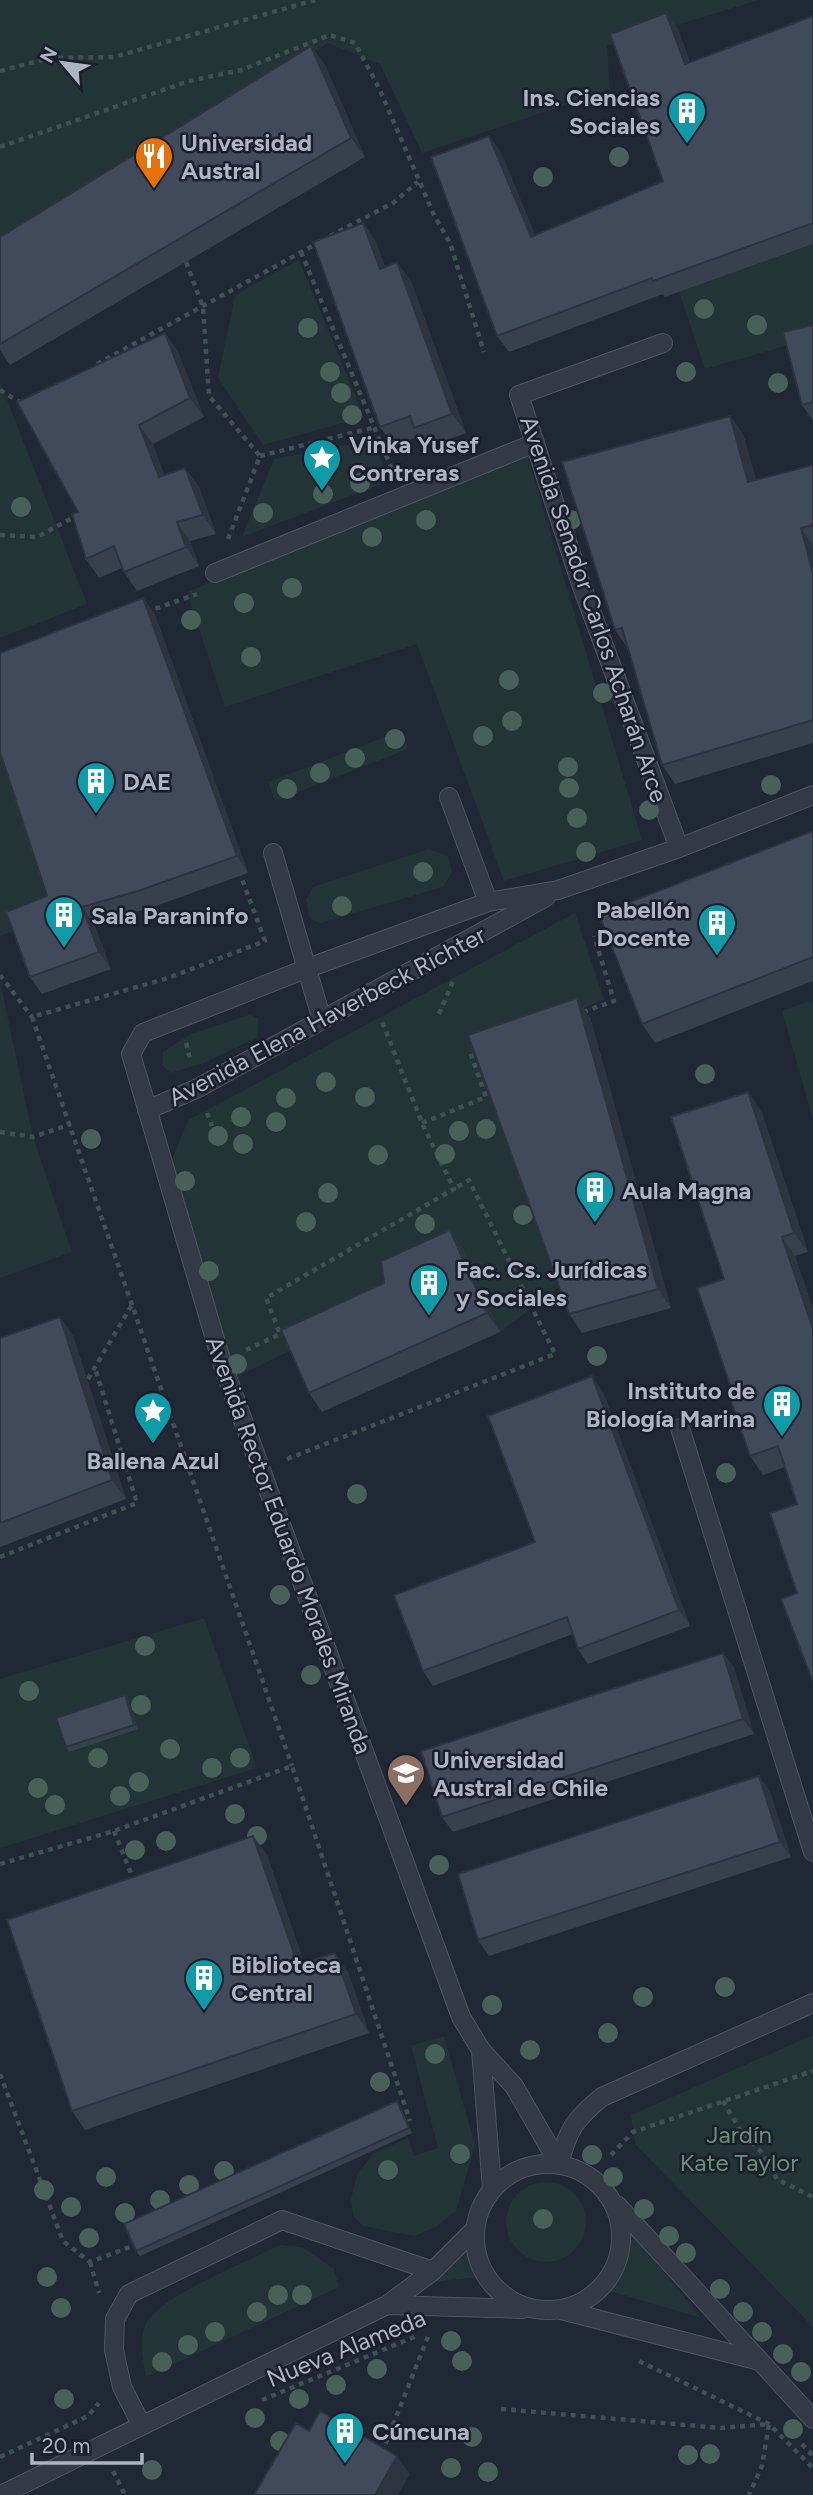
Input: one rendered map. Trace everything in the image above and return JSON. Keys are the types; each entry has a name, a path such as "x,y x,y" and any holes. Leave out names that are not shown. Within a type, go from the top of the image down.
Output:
{"lane":[{"name":"Avenida Senador Carlos Acharán Arce","path":"663,343 519,396 581,584 679,848"},
{"path":"215,573 535,443"},
{"name":"Avenida Elena Haverbeck Richter","path":"558,890 470,942 321,1017 198,1088 147,1110 131,1054 142,1033 488,902 558,890 679,848 813,795"},
{"path":"449,797 488,902"},
{"path":"273,853 321,1017"},
{"name":"Avenida Rector Eduardo Morales Miranda","path":"147,1110 222,1363 259,1470 461,2017 481,2050 514,2086 559,2164"},
{"path":"680,1427 813,1852"},
{"path":"559,2164 565,2140 576,2118 603,2096 813,2003"},
{"name":"Avenida Rector Eduardo Morales Miranda","path":"481,2050 492,2189"},
{"path":"529,2309 510,2301 494,2288 475,2251 474,2230 480,2209 492,2189 511,2174 535,2165 559,2164 589,2177 612,2200 813,2419"},
{"path":"561,2310 587,2300 607,2280 619,2255 621,2227 612,2200"},
{"path":"141,2424 122,2387 114,2350 115,2319 129,2294 282,2220 433,2271"},
{"path":"1,2495 387,2305 433,2271 474,2230"},
{"path":"387,2305 561,2310 695,2342 756,2360"}],"path":[{"path":"0,71 49,58 114,57 314,0"},
{"path":"0,147 189,81 241,70 330,35 355,43 379,88 418,182 450,243 484,352"},
{"path":"95,365 393,203 418,182"},
{"path":"301,252 403,496"},
{"path":"186,262 203,307 209,396 260,456"},
{"path":"0,390 23,404"},
{"path":"260,456 376,427"},
{"path":"215,573 260,456"},
{"path":"0,535 37,537 82,512"},
{"path":"575,1015 614,1002 594,936"},
{"path":"0,975 32,1017"},
{"path":"371,992 422,1123 454,1189"},
{"path":"179,1017 198,1088"},
{"path":"422,1123 485,1097 470,1052 483,1047"},
{"path":"0,1132 33,1137 71,1124"},
{"path":"222,1363 280,1334 267,1298 469,1180 555,1354 259,1470"},
{"path":"88,1378 133,1303"},
{"path":"0,1557 137,1503 95,1368"},
{"path":"0,1864 114,1831 292,1766 410,2121"},
{"path":"114,1831 136,1887"},
{"path":"611,2155 633,2132 813,2071"},
{"path":"0,2074 63,2241 90,2262 100,2296"},
{"path":"723,2101 740,2130 762,2153 777,2179 813,2197"},
{"path":"90,2262 135,2245"},
{"name":"Nueva Alameda","path":"251,2405 431,2330 381,2457"},
{"path":"629,2356 769,2424 813,2468"},
{"path":"0,2457 88,2416 99,2403 101,2390"},
{"path":"501,2409 721,2428 769,2424"},
{"path":"749,2495 762,2466 769,2424"},
{"path":"110,2464 125,2495"}],"green space":[{"path":"0,0 759,0 607,46 610,90 422,153 380,64 328,43 0,252"},
{"path":"813,244 813,338 705,369 679,292"},
{"path":"299,260 364,417 263,445 218,378 235,295"},
{"path":"0,382 87,604 0,638"},
{"path":"374,440 389,481 242,537 274,459"},
{"path":"527,455 642,840 504,881 417,644 225,707 187,592"},
{"path":"401,731 408,749 275,801 268,782"},
{"path":"0,739 59,914 0,936"},
{"path":"429,849 448,856 452,872 443,887 320,923 310,919 306,900 313,887"},
{"path":"575,913 604,999 482,1054 563,1284 500,1332 463,1249 294,1349 234,1378 172,1160 188,1120"},
{"path":"0,981 33,1137 72,1252 0,1278"},
{"path":"813,1000 813,1119 782,1011"},
{"path":"249,1015 258,1018 258,1037 204,1063 170,1073 162,1065 163,1052 189,1035"},
{"path":"204,1618 257,1768 0,1848 0,1679"},
{"name":"Jardín Kate Taylor","path":"813,2035 813,2327 635,2144 631,2115"},
{"path":"444,2036 475,2145 456,2211 437,2226 415,2236 363,2226 353,2216 351,2199 357,2174 374,2153 408,2138 414,2156 438,2148 411,2046"},
{"path":"546,2182 561,2185 574,2194 583,2207 586,2222 583,2237 574,2250 561,2259 546,2262 531,2259 518,2250 509,2237 506,2222 509,2207 518,2194 531,2185"},
{"path":"632,2233 701,2318 607,2290 623,2263"},
{"path":"280,2245 302,2247 334,2269 339,2287 146,2377 142,2337 146,2324 154,2313 186,2291"},
{"path":"469,2250 478,2277 433,2282"}],"building":[{"path":"666,13 685,64 813,16 813,223 653,281 652,278 497,336 431,157 489,136 531,237 663,181 610,34"},
{"path":"311,46 351,138 0,344 0,237"},
{"path":"363,223 380,269 397,262 452,414 414,428 410,416 380,427 313,242"},
{"path":"813,325 813,402 802,405 783,332"},
{"path":"165,333 190,398 139,425 159,477 185,468 203,515 177,522 186,547 124,572 114,546 86,559 72,514 78,512 17,402"},
{"path":"730,416 748,482 813,465 813,525 801,528 813,573 813,720 662,765 622,628 615,630 562,462"},
{"path":"143,598 237,856 138,891 82,907 99,952 30,977 6,912 47,896 0,752 0,653"},
{"name":"Pabellón Docente","path":"813,831 813,957 642,1024 599,914"},
{"name":"Aula Magna","path":"577,998 658,1289 569,1314 468,1035"},
{"path":"748,1092 794,1233 782,1237 813,1329 813,1682 781,1599 797,1593 770,1513 797,1504 778,1446 750,1456 728,1392 732,1391 697,1288 724,1279 671,1117"},
{"name":"Fac. Cs. Jurídicas y Sociales","path":"450,1230 487,1313 309,1393 281,1330 384,1283 381,1261"},
{"path":"60,1317 112,1480 0,1523 0,1338"},
{"path":"592,1376 679,1610 578,1649 567,1617 423,1671 394,1595 535,1542 488,1416"},
{"path":"723,1653 743,1719 442,1817 421,1751"},
{"path":"125,1695 134,1725 66,1747 56,1718"},
{"path":"759,1776 780,1842 478,1940 458,1874"},
{"name":"Biblioteca Central","path":"253,1836 298,1965 335,1953 356,2014 72,2111 7,1920"},
{"path":"397,2101 409,2128 136,2251 124,2224"},
{"name":"Cúncuna","path":"320,2411 397,2456 375,2495 254,2495 296,2423 309,2431"}],"place":[{"name":"Ins. Ciencias Sociales","path":"687,145"},
{"name":"Universidad Austral","path":"154,190"},
{"name":"Vinka Yusef Contreras","path":"322,492"},
{"name":"DAE","path":"96,815"},
{"name":"Sala Paraninfo","path":"64,949"},
{"name":"Pabellón Docente","path":"717,957"},
{"name":"Aula Magna","path":"595,1224"},
{"name":"Fac. Cs. Jurídicas y Sociales","path":"429,1317"},
{"name":"Instituto de Biología Marina","path":"782,1438"},
{"name":"Ballena Azul","path":"153,1445"},
{"name":"Universidad Austral de Chile","path":"406,1807"},
{"name":"Biblioteca Central","path":"204,2012"},
{"name":"Cúncuna","path":"345,2465"}]}
